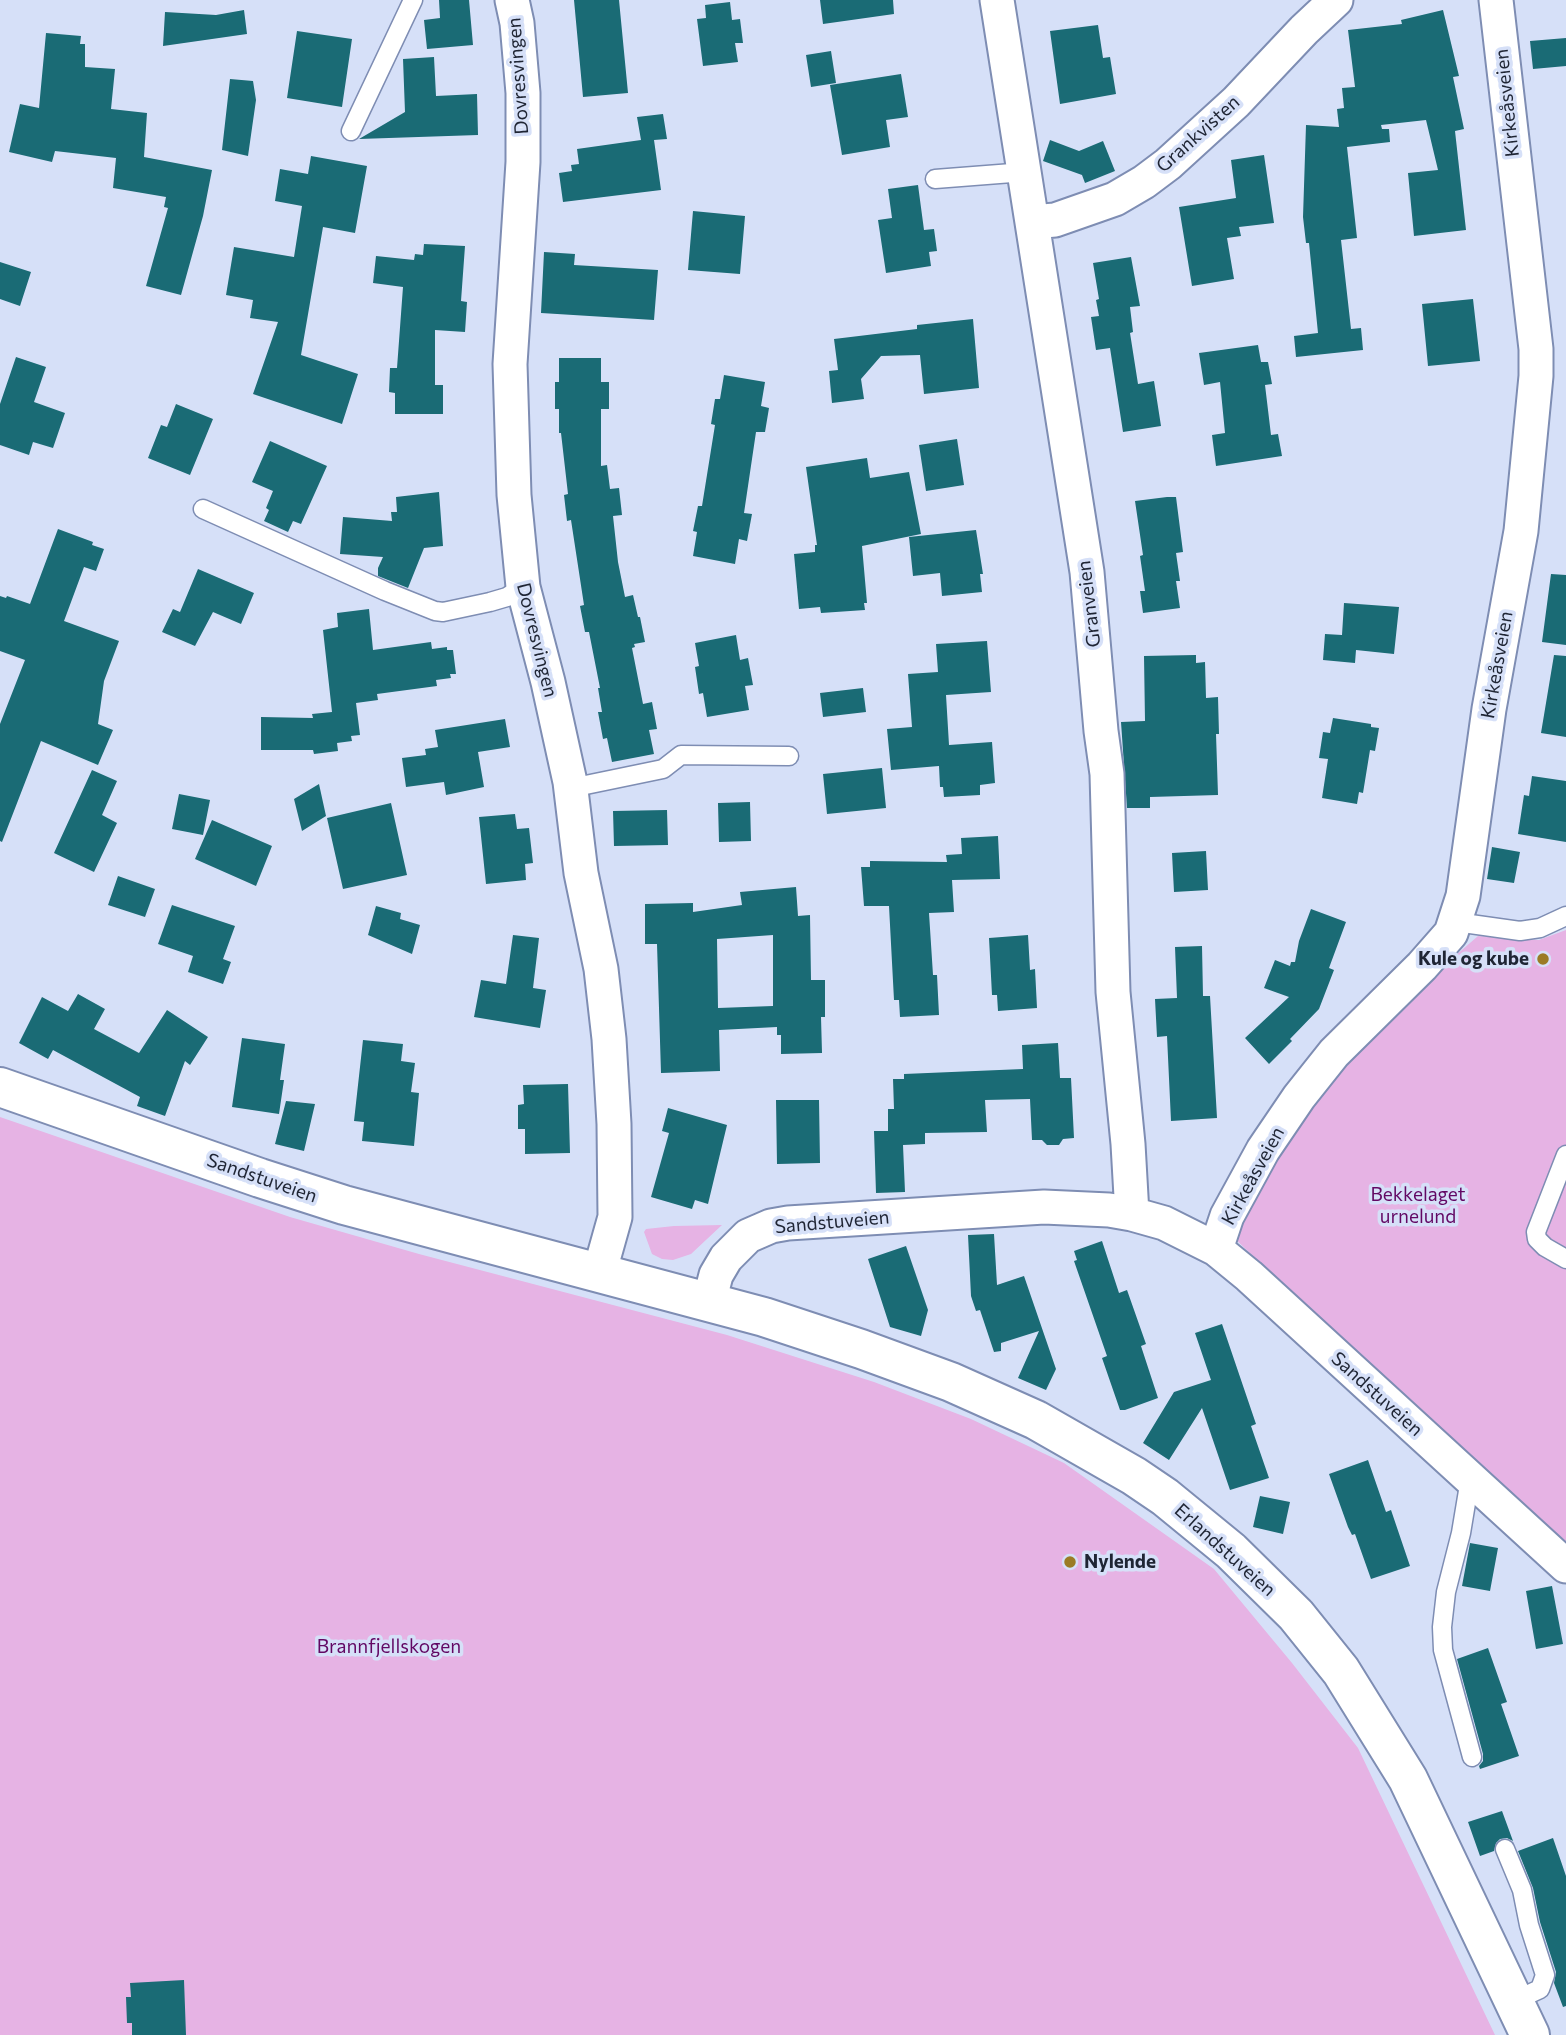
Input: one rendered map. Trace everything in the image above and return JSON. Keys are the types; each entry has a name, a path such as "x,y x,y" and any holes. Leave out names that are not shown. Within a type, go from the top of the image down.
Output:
{"street":[{"name":"Dovresvingen","path":"512,0 517,23 523,93 523,162 510,364 514,495 526,635 548,682 570,788 581,873 601,969 609,1039 615,1217 599,1274"},
{"name":"Granveien","path":"998,0 1012,108 1026,172 1037,265 1087,572 1107,774 1113,992 1132,1214"},
{"name":"Grankvisten","path":"1032,222 1055,220 1115,199 1144,182 1168,164 1236,102 1336,0"},
{"name":"Kirkeåsveien","path":"1216,1249 1227,1216 1256,1161 1299,1097 1334,1053 1422,966 1451,933 1463,896 1489,709 1521,531 1536,376 1551,352 1525,265 1496,0"},
{"name":"Sandstuveien","path":"0,1087 307,1194 709,1302 716,1275 726,1258 748,1236 771,1226 1005,1208 1083,1208 1132,1214 1164,1223 1216,1249 1249,1276 1566,1566"},
{"name":"Erlandstuveien","path":"709,1302 895,1361 951,1382 1036,1420 1134,1476 1165,1497 1231,1550 1320,1643 1380,1731 1432,1824 1530,2035"}],"lane":[{"path":"351,131 413,0"},
{"path":"935,179 1026,172"},
{"path":"203,509 384,591 435,611 443,612 489,603 523,587"},
{"path":"570,788 663,769 681,755 789,756"},
{"path":"1456,922 1520,931 1540,928 1566,916"},
{"path":"1566,1155 1536,1232 1537,1239 1545,1247 1566,1259"},
{"path":"1470,1479 1461,1533 1446,1592 1442,1627 1444,1650 1472,1757"},
{"path":"1505,1849 1522,1889 1545,1975 1540,1989 1514,2001"}],"green space":[{"name":"Bekkelaget urnelund","path":"1566,930 1566,1543 1306,1307 1229,1233 1330,1065 1478,936 1539,940"},
{"name":"Brannfjellskogen","path":"0,1117 290,1217 727,1335 874,1382 971,1419 1064,1463 1214,1569 1358,1748 1495,2035 0,2035"},
{"path":"722,1225 691,1254 673,1260 652,1254 644,1232 646,1229 674,1226"}],"building":[{"path":"439,0 469,0 473,45 427,49 424,20 440,18"},
{"path":"574,0 619,0 628,93 583,97"},
{"path":"820,0 893,0 894,14 823,24"},
{"path":"730,2 732,20 740,19 743,43 735,43 738,62 703,66 697,19 706,18 705,5"},
{"path":"244,10 247,34 163,46 165,12 216,15"},
{"path":"1443,10 1459,76 1453,77 1464,129 1455,131 1466,230 1414,236 1408,173 1438,170 1426,120 1381,125 1382,129 1389,129 1390,142 1347,147 1357,238 1341,240 1351,329 1361,328 1363,350 1296,357 1294,336 1318,333 1309,243 1306,243 1303,217 1306,125 1339,127 1337,109 1344,108 1342,88 1355,87 1348,30 1402,24 1401,20"},
{"path":"1098,25 1103,58 1110,57 1116,94 1060,104 1050,31"},
{"path":"297,31 352,39 342,107 287,98"},
{"path":"46,33 81,36 80,44 85,44 85,67 115,69 111,109 147,113 144,157 212,170 203,216 181,295 146,286 168,208 164,207 166,197 113,188 116,158 55,151 52,162 9,152 20,104 39,108"},
{"path":"1566,38 1566,66 1533,69 1530,41"},
{"path":"831,51 836,83 811,87 806,55"},
{"path":"434,57 436,96 477,94 478,135 359,139 405,112 403,59"},
{"path":"901,74 908,117 886,120 890,147 842,155 830,85"},
{"path":"230,79 253,81 256,100 248,156 222,150"},
{"path":"663,114 667,139 654,140 661,190 563,202 559,173 572,171 571,165 579,164 577,149 641,140 637,117"},
{"path":"1050,140 1079,151 1103,141 1115,171 1085,183 1082,175 1043,161"},
{"path":"1264,155 1274,223 1239,227 1241,236 1227,238 1234,279 1192,286 1179,207 1236,198 1231,160"},
{"path":"311,156 367,166 355,233 323,227 301,355 358,374 342,424 253,394 278,322 250,318 253,300 226,295 234,247 294,257 302,206 275,201 280,169 308,174"},
{"path":"918,185 924,230 934,229 937,251 929,252 931,266 886,273 878,220 892,218 888,189"},
{"path":"693,211 745,216 740,274 688,270"},
{"path":"424,244 465,246 461,301 467,302 465,332 435,330 435,385 443,385 443,414 395,414 395,393 389,392 390,368 397,368 403,287 373,283 376,256 414,260 415,254 423,255"},
{"path":"544,252 575,254 574,265 658,270 654,320 541,313"},
{"path":"1131,257 1140,306 1130,307 1133,332 1130,333 1138,384 1154,381 1161,426 1123,432 1110,348 1096,350 1091,317 1099,316 1096,300 1099,299 1093,263"},
{"path":"0,262 31,272 20,306 0,299"},
{"path":"1473,299 1480,361 1428,366 1422,304"},
{"path":"973,319 979,388 924,394 920,355 881,356 861,379 864,399 832,403 829,371 838,370 834,339"},
{"path":"1258,345 1261,362 1268,362 1272,384 1265,385 1271,435 1278,434 1282,456 1216,466 1212,435 1225,433 1220,382 1204,385 1199,353"},
{"path":"16,357 46,367 34,402 65,413 53,448 33,442 29,455 0,445 0,404"},
{"path":"559,358 601,358 601,382 609,382 609,409 601,409 601,466 607,465 610,489 619,488 622,515 613,516 618,562 625,597 633,595 640,617 645,642 634,644 635,647 632,648 643,704 652,702 657,729 649,730 654,754 612,762 607,738 603,739 598,712 602,712 600,688 589,632 585,632 580,606 584,605 571,520 567,521 564,495 568,494 559,433 559,409 555,409 555,382 559,382"},
{"path":"724,375 765,382 761,406 769,408 765,432 756,432 744,513 752,514 747,541 739,539 735,564 693,556 697,532 693,531 698,506 702,506 715,425 711,424 715,399 720,399"},
{"path":"176,404 213,419 190,475 148,458 161,425 167,427"},
{"path":"957,439 964,485 926,491 919,445"},
{"path":"270,441 327,466 301,524 293,521 288,532 264,521 273,491 252,482"},
{"path":"867,458 870,478 909,472 921,534 862,546 867,603 864,603 865,610 821,613 820,607 799,609 794,554 815,552 817,545 806,467"},
{"path":"439,492 443,546 424,548 408,588 378,576 383,557 340,554 343,517 392,521 391,512 397,512 396,497"},
{"path":"1176,497 1183,552 1176,553 1180,608 1143,613 1140,591 1145,591 1140,556 1143,555 1135,501"},
{"path":"58,529 104,549 96,571 84,567 64,621 119,641 104,681 98,724 113,730 98,765 41,741 2,842 0,724 25,660 0,651 0,596 30,604"},
{"path":"976,530 983,574 980,574 982,592 942,596 940,573 913,576 909,537"},
{"path":"198,569 254,593 241,624 213,612 195,646 162,632 173,609 180,612"},
{"path":"1551,574 1566,575 1566,645 1542,642"},
{"path":"1344,603 1399,607 1394,654 1356,650 1355,663 1323,660 1325,634 1342,635"},
{"path":"369,609 373,650 431,642 432,649 447,647 447,650 453,650 456,674 450,674 451,678 436,680 437,686 377,694 378,700 356,703 360,735 351,736 352,741 337,743 338,751 314,754 313,750 261,750 261,717 313,718 312,714 332,712 323,630 338,627 337,613"},
{"path":"736,635 740,660 748,658 753,685 745,686 749,710 707,717 703,693 699,694 695,667 699,666 695,643"},
{"path":"987,641 991,692 946,695 949,745 992,742 995,783 980,785 980,795 944,797 943,787 940,787 939,766 891,770 887,729 912,727 908,674 938,672 936,644"},
{"path":"1196,655 1196,663 1205,662 1206,698 1218,697 1218,795 1150,797 1150,808 1127,808 1121,722 1145,721 1144,656"},
{"path":"1554,655 1566,656 1566,737 1541,733"},
{"path":"863,688 866,712 823,717 820,693"},
{"path":"1333,718 1371,724 1371,727 1379,728 1375,751 1370,750 1363,793 1359,792 1357,804 1322,798 1328,759 1319,758 1323,732 1330,733"},
{"path":"505,719 510,747 478,752 484,787 446,795 444,782 406,787 402,758 426,755 425,749 438,747 435,730"},
{"path":"882,768 886,808 827,814 823,774"},
{"path":"92,770 117,781 102,815 117,823 94,872 54,853"},
{"path":"1532,776 1566,781 1566,842 1518,834 1524,795 1529,796"},
{"path":"319,784 326,816 302,831 294,799"},
{"path":"179,794 210,800 203,835 172,829"},
{"path":"750,802 751,841 719,842 718,803"},
{"path":"391,803 407,875 343,889 327,818"},
{"path":"667,810 668,845 614,846 613,811"},
{"path":"515,814 517,829 529,828 533,863 525,864 526,880 486,884 479,817"},
{"path":"212,820 272,846 256,886 195,859"},
{"path":"998,836 1000,879 952,880 954,912 929,913 939,1015 900,1017 899,1000 894,1000 889,906 864,906 861,867 870,867 870,861 947,862 946,855 962,854 961,838"},
{"path":"1492,847 1520,852 1514,883 1487,879"},
{"path":"1206,851 1208,890 1174,892 1172,853"},
{"path":"118,876 155,889 145,917 108,905"},
{"path":"796,887 798,916 810,915 811,980 825,980 825,1017 821,1017 822,1053 781,1054 781,1035 777,1035 777,1027 719,1030 720,1071 661,1073 657,944 645,944 645,904 693,903 693,912 742,905 740,892","holes":["773,935 773,1006 718,1008 717,939"]},
{"path":"172,905 235,926 223,959 231,962 223,984 188,972 193,956 158,944"},
{"path":"376,906 401,913 400,919 420,925 412,954 368,935"},
{"path":"1311,909 1346,922 1329,968 1334,970 1319,1009 1269,1064 1245,1038 1289,997 1264,988 1275,960 1290,966 1291,962 1295,962 1299,941"},
{"path":"513,935 539,938 533,988 546,990 540,1028 474,1017 481,980 506,984"},
{"path":"1028,935 1030,970 1035,969 1037,1008 998,1011 997,995 992,995 989,938"},
{"path":"1202,946 1203,996 1210,996 1217,1118 1171,1121 1167,1036 1157,1037 1155,999 1177,998 1175,947"},
{"path":"78,994 105,1009 94,1029 139,1053 167,1010 208,1037 190,1065 185,1061 165,1116 137,1106 140,1097 53,1050 48,1059 19,1043 42,997 68,1011"},
{"path":"242,1038 285,1044 279,1114 232,1107"},
{"path":"363,1040 403,1044 401,1061 415,1063 411,1092 419,1093 414,1146 362,1141 364,1122 354,1121"},
{"path":"1058,1043 1060,1078 1071,1078 1074,1138 1063,1139 1059,1145 1047,1145 1042,1140 1032,1140 1030,1099 985,1100 987,1132 925,1133 925,1144 903,1145 905,1192 876,1193 874,1131 888,1131 888,1109 894,1109 893,1079 904,1079 904,1074 1023,1069 1022,1045"},
{"path":"568,1084 570,1153 525,1154 525,1129 518,1129 518,1105 524,1104 523,1085"},
{"path":"776,1100 819,1100 820,1163 777,1164"},
{"path":"286,1101 315,1104 304,1151 275,1144"},
{"path":"668,1108 727,1125 708,1204 695,1200 692,1209 651,1197 669,1133 662,1131"},
{"path":"994,1234 997,1285 1024,1276 1056,1369 1046,1390 1018,1378 1039,1331 1001,1343 1001,1351 994,1352 980,1310 976,1311 971,1296 968,1235"},
{"path":"1102,1241 1119,1293 1127,1290 1146,1344 1141,1346 1158,1398 1125,1410 1120,1410 1102,1358 1107,1356 1074,1261 1077,1260 1074,1251"},
{"path":"906,1246 928,1310 921,1336 890,1327 868,1259"},
{"path":"1222,1324 1256,1424 1251,1426 1269,1478 1230,1490 1202,1408 1169,1460 1143,1443 1174,1392 1211,1380 1195,1333"},
{"path":"1368,1460 1386,1512 1391,1510 1410,1566 1371,1579 1329,1474"},
{"path":"1260,1496 1290,1502 1283,1534 1253,1527"},
{"path":"1470,1543 1498,1548 1490,1591 1462,1586"},
{"path":"1552,1586 1563,1644 1536,1649 1526,1591"},
{"path":"1488,1648 1507,1702 1501,1704 1519,1756 1480,1769 1483,1754 1457,1659"},
{"path":"1502,1811 1513,1841 1500,1839 1494,1851 1480,1856 1468,1822"},
{"path":"1553,1838 1566,1876 1566,2006 1563,2007 1554,1983 1556,1972 1540,1922 1533,1888 1518,1851"},
{"path":"184,1980 186,2035 132,2035 132,2023 127,2023 126,1997 131,1997 130,1983"}],"place":[{"name":"Kule og kube","path":"1543,959"},
{"name":"Nylende","path":"1070,1562"}]}
